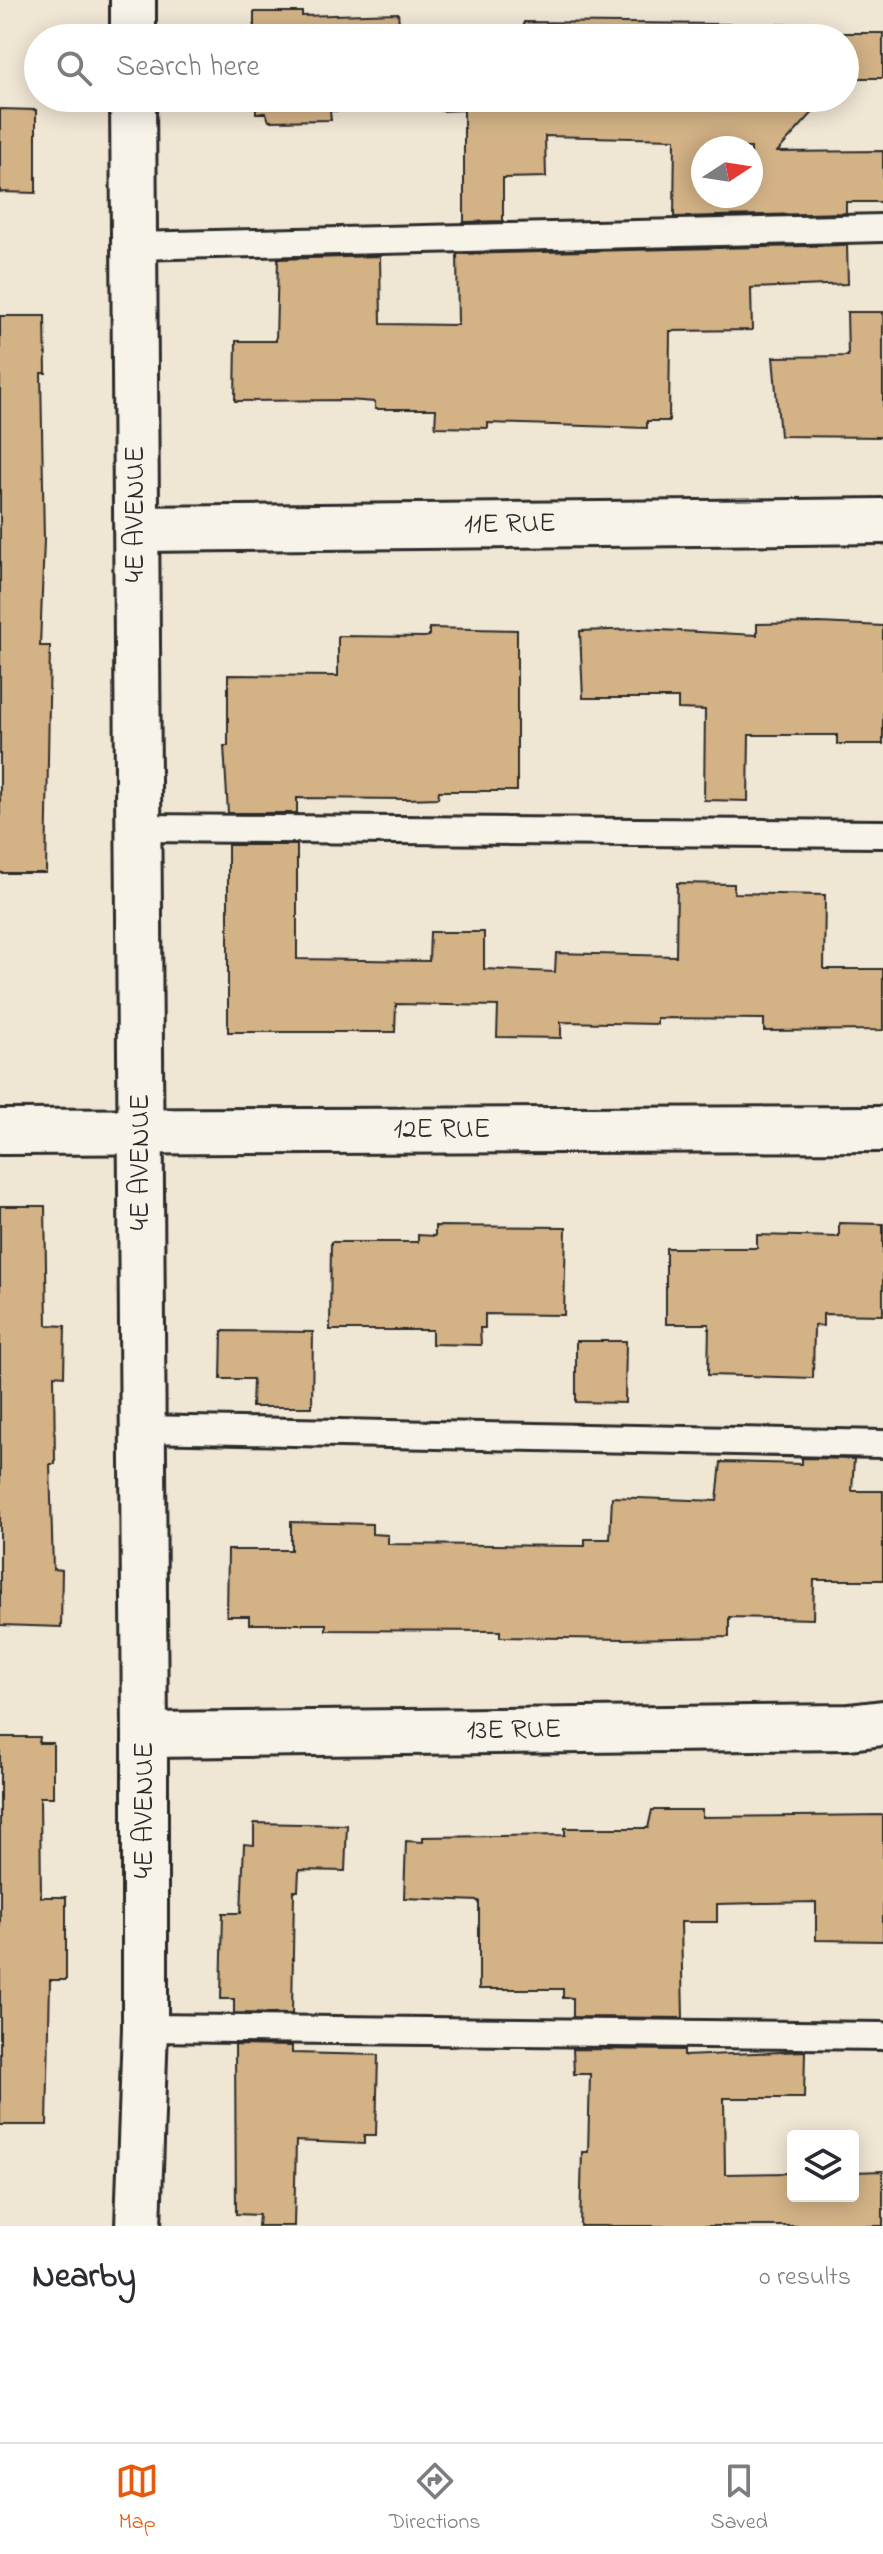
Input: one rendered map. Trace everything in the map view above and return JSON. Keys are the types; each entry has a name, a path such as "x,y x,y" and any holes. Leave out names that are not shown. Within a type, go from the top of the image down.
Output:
{"street":[{"path":"133,0 133,24"},
{"name":"4E AVENUE","path":"133,112 145,1735 145,2028 138,2226"},
{"name":"11E RUE","path":"137,529 883,521"},
{"name":"12E RUE","path":"0,1132 883,1129"},
{"name":"13E RUE","path":"145,1735 849,1727 883,1723"}],"lane":[{"path":"134,246 883,228"},
{"path":"137,828 883,834"},
{"path":"141,1429 883,1444"},
{"path":"145,2028 883,2036"}],"building":[{"path":"254,12 302,12 302,16 398,13 399,23 412,23 412,24 254,24"},
{"path":"524,22 721,24 524,24"},
{"path":"859,33 883,33 883,78 859,78"},
{"path":"0,109 36,112 36,193 0,192"},
{"path":"256,112 330,112 331,120 269,121 266,113"},
{"path":"464,112 813,112 777,152 883,151 883,202 846,202 846,213 674,217 675,139 545,136 546,177 503,178 503,221 464,222"},
{"path":"847,245 848,284 751,288 752,330 670,331 669,421 647,421 647,428 488,423 488,428 435,427 436,409 375,409 375,402 348,400 235,401 236,341 276,341 278,259 380,256 381,324 458,325 457,254"},
{"path":"847,312 883,312 883,437 780,436 773,357 848,356"},
{"path":"0,316 45,316 46,373 41,373 44,540 40,646 50,646 46,873 0,873"},
{"path":"757,624 883,626 883,744 837,744 837,735 749,735 748,801 704,800 705,710 678,709 678,698 583,698 580,631 640,629 757,635"},
{"path":"429,628 517,630 517,791 439,791 438,798 297,798 297,813 228,813 224,746 228,746 228,675 338,676 338,636 425,637 429,636"},
{"path":"228,845 297,845 297,959 429,961 430,932 484,932 484,969 555,972 556,953 676,956 677,883 734,884 734,893 825,895 824,969 883,969 883,1030 764,1031 764,1019 657,1018 657,1024 561,1022 561,1038 497,1037 498,1006 396,1004 395,1032 228,1032"},
{"path":"0,1206 45,1206 47,1325 65,1326 64,1376 54,1375 55,1464 50,1464 53,1569 62,1570 61,1627 0,1625"},
{"path":"839,1223 883,1224 883,1315 823,1314 823,1326 814,1325 813,1378 708,1375 709,1324 666,1324 666,1248 757,1248 757,1235 839,1237"},
{"path":"435,1226 566,1227 564,1315 485,1314 485,1328 480,1328 481,1345 432,1344 432,1330 330,1330 331,1242 418,1242 418,1235 435,1236"},
{"path":"222,1331 313,1332 312,1407 252,1407 253,1379 221,1379"},
{"path":"576,1341 626,1341 625,1403 576,1402"},
{"path":"802,1458 854,1459 852,1491 883,1491 883,1580 814,1580 813,1619 729,1617 729,1637 625,1639 500,1637 500,1631 326,1630 326,1624 249,1624 249,1616 227,1616 228,1550 291,1550 291,1522 372,1524 372,1534 388,1535 388,1544 585,1546 585,1539 610,1539 612,1497 717,1501 721,1462 802,1464"},
{"path":"0,1737 40,1737 39,1743 53,1743 53,1797 40,1797 41,1897 66,1897 66,1980 50,1980 47,2125 0,2125"},
{"path":"652,1810 702,1810 702,1817 883,1815 883,1941 816,1940 816,1902 717,1904 717,1922 681,1922 683,2018 573,2017 573,1998 563,1998 563,1989 479,1989 479,1901 404,1898 406,1841 423,1842 423,1837 565,1835 565,1828 648,1828"},
{"path":"254,1823 347,1825 345,1871 299,1870 298,1891 294,1891 292,2014 234,2013 234,1999 221,1999 223,1913 241,1913 244,1844 254,1845"},
{"path":"235,2045 292,2046 292,2053 378,2055 376,2135 364,2135 364,2144 296,2141 294,2226 258,2226 259,2215 236,2214"},
{"path":"573,2049 684,2050 684,2056 805,2051 804,2098 724,2098 725,2174 787,2173 787,2202 859,2202 859,2172 883,2171 883,2226 580,2226 582,2152 588,2152 590,2074 574,2074"}]}
